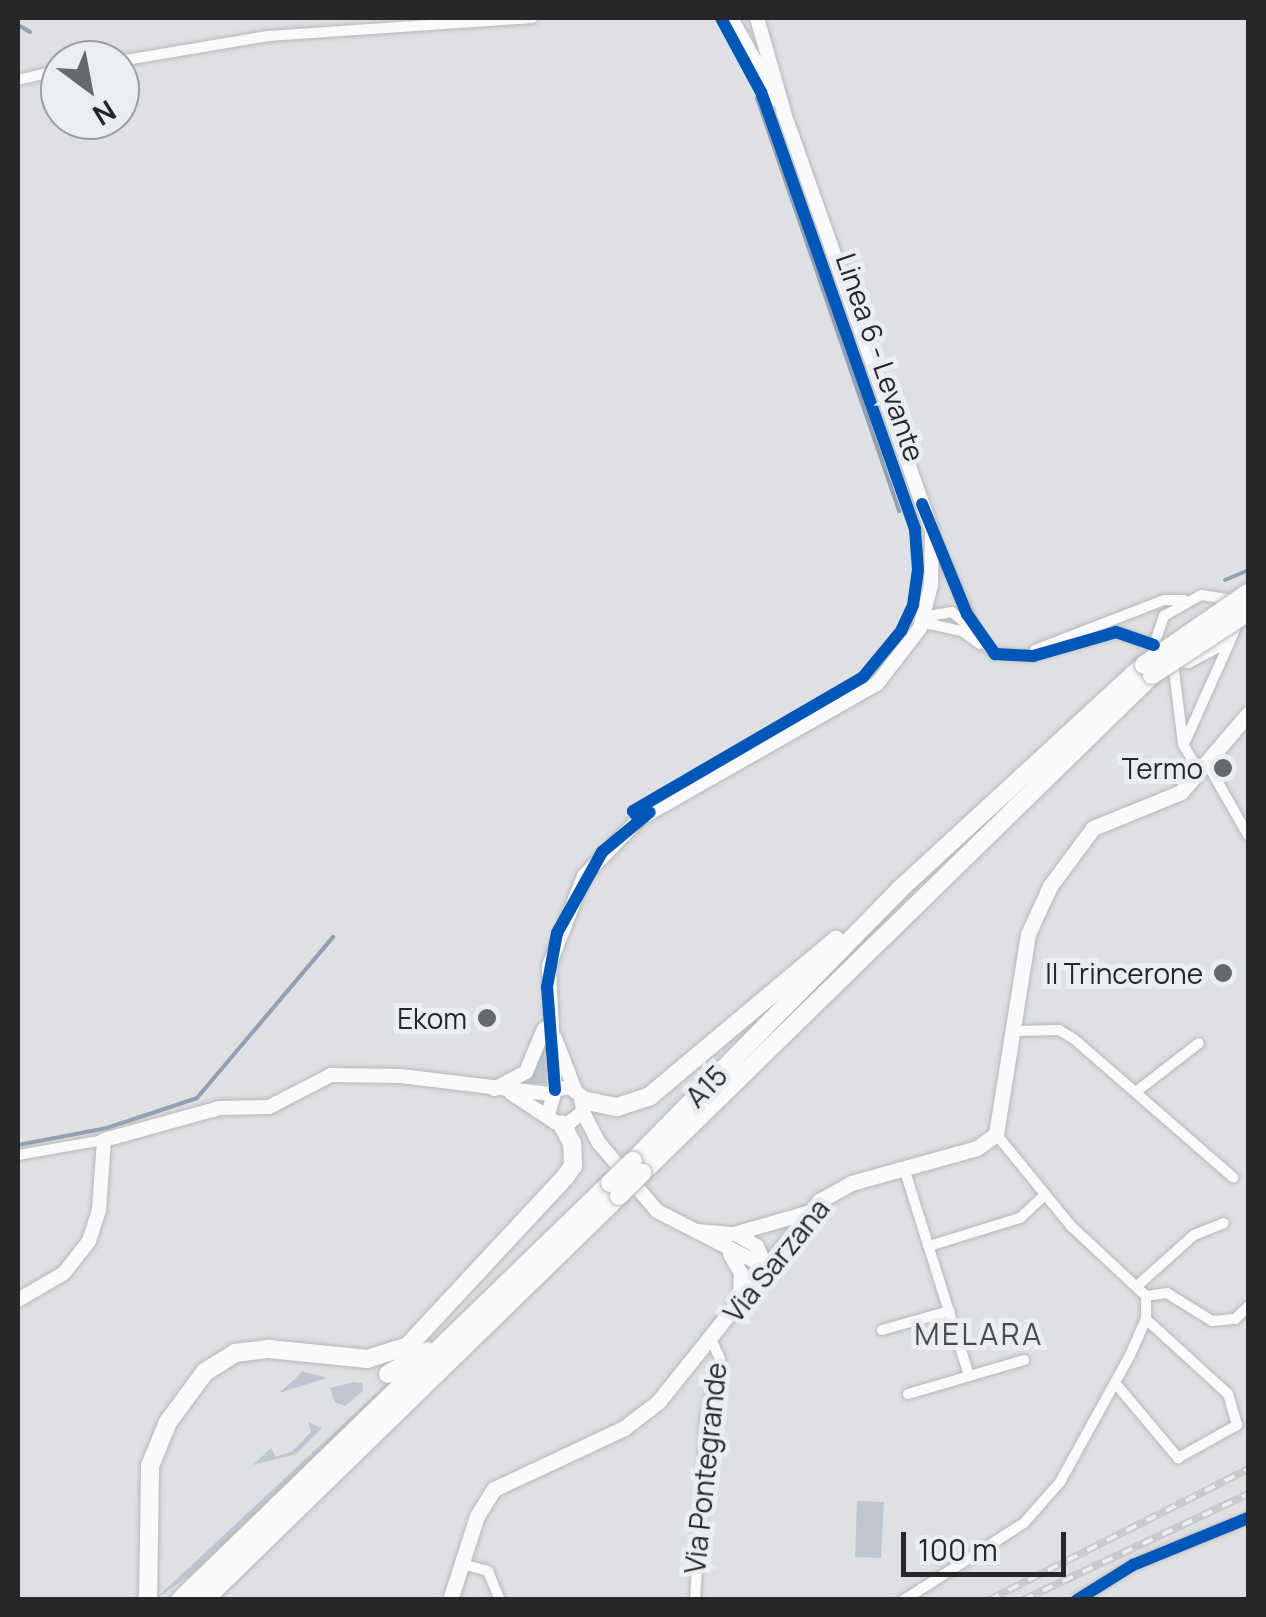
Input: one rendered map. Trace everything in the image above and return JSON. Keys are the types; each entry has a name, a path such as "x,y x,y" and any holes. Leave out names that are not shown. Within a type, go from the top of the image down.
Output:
{"highway":[{"name":"A15","path":"638,1167 899,890 1148,670 1248,595"},
{"name":"A15","path":"1148,670 1244,616"},
{"name":"A15","path":"204,1600 1099,712"},
{"path":"580,1100 617,1106 650,1096 899,890"},
{"path":"148,1600 150,1466 168,1422 205,1372 235,1353 269,1349 367,1358 408,1346 573,1166 572,1143 560,1121"},
{"name":"A15","path":"182,1598 522,1270 614,1190"},
{"path":"388,1374 418,1359 522,1270"}],"main road":[{"path":"996,1134 1028,934 1069,857 1093,828 1169,797 1204,769 1248,714"},
{"name":"Via Sarzana","path":"450,1600 477,1516 494,1490 641,1417 711,1339 807,1213 831,1192 977,1148 996,1134"}],"street":[{"path":"140,58 268,36 532,18"},
{"path":"731,18 784,112"},
{"path":"757,18 784,112 932,532 977,634"},
{"path":"560,1121 553,1092 547,1019 557,934 602,852 670,799 850,704 896,664 922,620 932,532"},
{"path":"1020,657 1164,600 1224,600 1248,595"},
{"path":"1154,645 1164,616 1190,600"},
{"path":"1183,744 1244,616 1224,600"},
{"path":"922,620 952,612 989,650"},
{"path":"922,620 962,631 989,650 1020,657 1116,632 1154,645 1162,661 1189,663 1230,641"},
{"path":"1173,662 1183,744 1248,835"},
{"path":"493,1089 526,1072 547,1019"},
{"path":"547,1019 599,1143 657,1211 730,1253 766,1267"},
{"path":"1014,1031 1059,1030 1137,1091 1233,1177"},
{"path":"1137,1091 1199,1044"},
{"path":"18,1155 104,1140 218,1108 269,1107 332,1075 400,1076 510,1092 553,1092 580,1100"},
{"path":"510,1092 599,1143"},
{"path":"560,1121 580,1100"},
{"path":"904,1600 1024,1524 1060,1482 1116,1384 1146,1319 1146,1296 1046,1195 996,1134"},
{"path":"18,1300 64,1273 89,1241 100,1210 104,1140"},
{"path":"904,1168 969,1376"},
{"path":"929,1246 1020,1218 1046,1195"},
{"path":"686,1230 734,1234 807,1213"},
{"path":"1137,1286 1194,1234 1224,1223"},
{"path":"734,1234 757,1246 766,1267"},
{"path":"730,1253 741,1273 740,1302"},
{"path":"1146,1296 1167,1293 1212,1321 1235,1319 1248,1307"},
{"path":"882,1330 949,1311"},
{"path":"1116,1384 1178,1458 1237,1425 1228,1394 1146,1319"},
{"name":"Via Pontegrande","path":"694,1600 706,1414 720,1359 711,1339"},
{"path":"908,1394 1024,1360"},
{"path":"1077,1600 1132,1566 1248,1518"},
{"path":"462,1564 488,1571 500,1600"}],"shaded area":[{"path":"544,1050 545,1083 511,1086 541,1052"},
{"path":"302,1371 327,1378 279,1393 296,1378"},
{"path":"396,1375 279,1496 198,1570 154,1600"},
{"path":"362,1383 363,1391 345,1406 335,1402 330,1388"},
{"path":"308,1422 322,1428 296,1454 253,1465 271,1448 276,1457 293,1451 311,1432"},
{"path":"857,1501 884,1502 881,1558 855,1557"}],"waterway":[{"path":"18,25 30,32"},
{"path":"757,98 899,511"},
{"path":"1225,580 1248,570"},
{"path":"18,1145 107,1128 197,1098 333,937"}],"railway":[{"path":"989,1600 1248,1469"},
{"path":"1023,1600 1248,1494"}],"cycle path":[{"name":"Linea 6 - Levante","path":"639,819 633,811 863,677 901,631 913,605 918,570 915,529 761,92 721,18"},
{"path":"922,504 967,614 995,654 1033,656 1116,632 1154,645"},
{"path":"555,1090 547,987 557,933 602,852 650,812"},
{"path":"1077,1600 1133,1565 1248,1518"}],"place":[{"name":"Termo","path":"1223,768"},
{"name":"Il Trincerone","path":"1223,973"},
{"name":"Ekom","path":"487,1018"}],"district":[{"name":"MELARA","path":"979,1334"}]}
